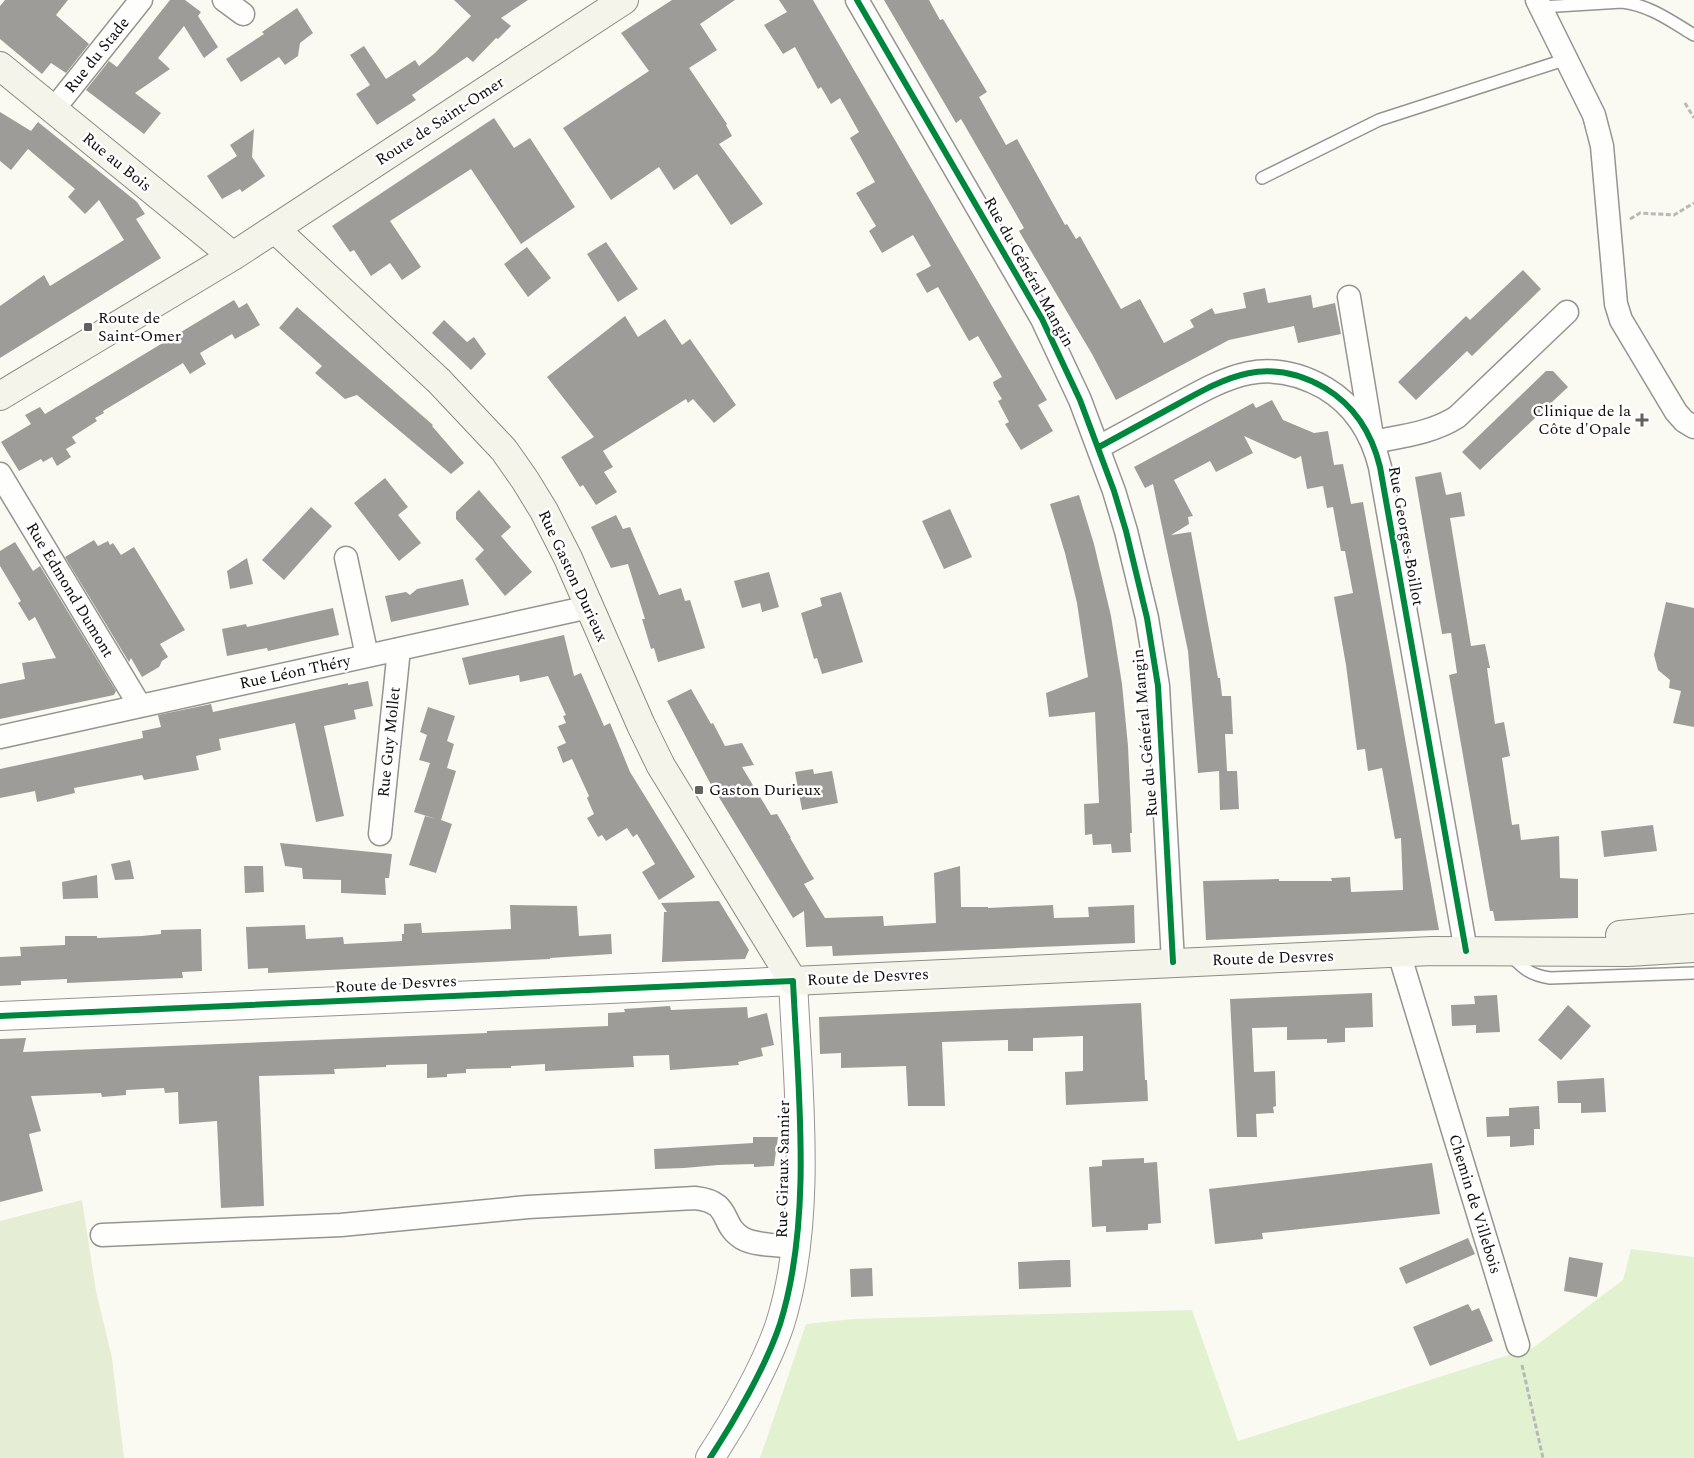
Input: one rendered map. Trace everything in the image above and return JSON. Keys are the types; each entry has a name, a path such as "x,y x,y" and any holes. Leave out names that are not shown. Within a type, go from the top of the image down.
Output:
{"main road":[{"name":"Route de Saint-Omer","path":"0,396 233,256 624,0"},
{"name":"Rue au Bois","path":"0,66 233,256"},
{"name":"Rue Gaston Durieux","path":"275,229 440,381 504,450 525,480 544,511 568,558 641,725 661,766 793,981"},
{"name":"Route de Desvres","path":"793,981 1466,950 1694,928"},
{"name":"Route de Desvres","path":"1466,950 1628,952 1694,948"}],"street":[{"name":"Rue du Stade","path":"53,110 141,0"},
{"path":"224,0 243,14"},
{"name":"Rue du Général Mangin","path":"857,0 1037,311 1061,356 1099,447 1114,491 1132,552 1147,618 1158,686 1173,962"},
{"path":"1539,3 1594,115 1600,136 1616,304 1621,320 1676,412 1684,422 1694,427"},
{"name":"Rue Georges Boillot","path":"1349,297 1373,442 1380,467 1466,950"},
{"path":"1373,442 1431,430 1447,424 1457,417 1567,312"},
{"name":"Rue Georges Boillot","path":"1099,447 1222,380 1247,373 1274,371 1285,372 1308,379 1340,398 1355,412 1373,442"},
{"name":"Rue Edmond Dumont","path":"0,474 140,706"},
{"path":"346,558 367,656"},
{"name":"Rue Léon Théry","path":"0,737 590,607"},
{"name":"Rue Guy Mollet","path":"380,834 399,649"},
{"name":"Chemin de Villebois","path":"1399,953 1518,1345"},
{"name":"Route de Desvres","path":"0,1016 793,981"},
{"name":"Rue Giraux Sannier","path":"710,1458 739,1409 775,1339 788,1294 796,1247 800,1188 800,1132 793,981"},
{"path":"102,1235 341,1224 528,1207 695,1198 706,1199 722,1209 732,1229 748,1241 796,1247"}],"lane":[{"path":"1539,3 1630,3 1648,8 1694,35"},
{"path":"1262,178 1380,120 1567,59"},
{"path":"1505,951 1528,972 1550,978 1694,973"}],"path":[{"path":"1685,103 1694,118"},
{"path":"1609,232 1640,213 1674,215 1694,203"},
{"path":"1518,1345 1543,1458"}],"green space":[{"path":"82,1200 96,1291 112,1358 124,1458 0,1458 0,1221"},
{"path":"1631,1249 1694,1257 1694,1458 760,1458 806,1324 853,1319 1192,1310 1238,1441 1534,1347 1623,1280"}],"building":[{"path":"5,0 68,0 56,15 89,44 66,73 51,63 42,74 0,39 0,6"},
{"path":"170,0 185,0 201,12 198,16 218,47 204,58 184,26 158,58 170,69 135,93 161,113 144,134 86,90 109,61 117,67"},
{"path":"454,0 528,0 501,18 511,26 498,39 496,38 473,62 467,57 412,95 416,100 377,125 356,94 370,85 350,55 364,46 386,79 415,60 419,66 435,53 471,16"},
{"path":"672,0 735,0 700,24 717,50 689,68 727,124 732,136 719,144 763,204 731,225 697,174 674,190 659,167 611,200 563,128 649,71 621,33"},
{"path":"779,0 813,0 1047,400 1038,405 1053,431 1021,450 1005,424 1009,422 998,401 1002,399 994,386 993,382 1002,377 978,336 969,341 938,287 927,293 916,274 931,266 913,235 882,253 869,231 876,226 856,193 875,182 850,138 859,132 840,98 831,104 821,87 818,89 795,47 783,54 764,25 787,12"},
{"path":"884,0 929,0 940,20 943,19 987,92 979,97 1006,145 1017,139 1065,225 1067,224 1076,239 1080,236 1121,309 1140,299 1164,343 1194,327 1190,320 1212,308 1215,314 1246,308 1243,293 1265,288 1268,303 1311,295 1313,308 1335,303 1341,334 1298,343 1294,326 1229,340 1116,400 1092,354 1019,231 1024,228 961,119 956,123"},
{"path":"297,8 313,33 300,43 298,56 285,65 279,57 241,82 226,59 264,34 262,32"},
{"path":"0,112 31,131 38,122 137,202 145,214 136,219 161,258 0,358 0,306 44,275 50,286 124,240 99,200 85,214 68,197 75,189 28,149 11,170 0,161"},
{"path":"494,118 514,148 530,138 575,207 521,244 471,169 390,221 421,267 402,280 390,263 371,276 354,250 350,252 332,226"},
{"path":"254,129 252,157 265,176 242,192 240,189 222,199 207,176 237,156 230,145"},
{"path":"606,242 638,289 618,302 587,254"},
{"path":"527,247 551,278 528,297 504,264"},
{"path":"1523,270 1541,289 1472,356 1467,351 1416,400 1398,382 1466,316 1470,320"},
{"path":"234,300 239,308 247,303 260,325 235,339 232,334 200,353 206,364 190,374 183,363 103,411 104,413 95,418 97,421 72,437 76,443 66,449 71,457 57,466 52,457 43,462 41,459 19,471 1,442 31,424 25,415 40,407 45,414"},
{"path":"297,307 433,425 464,463 451,474 357,395 345,399 315,373 322,366 279,328"},
{"path":"625,316 638,337 665,319 682,345 690,339 736,405 714,423 693,399 688,403 686,399 603,451 613,467 604,472 617,492 596,505 583,485 580,487 561,457 594,437 547,377"},
{"path":"444,320 467,342 474,337 486,354 471,370 432,333"},
{"path":"1546,371 1553,371 1568,387 1480,470 1462,452"},
{"path":"1272,400 1283,420 1314,433 1328,431 1334,465 1343,464 1351,504 1363,502 1439,930 1206,940 1203,881 1279,879 1279,881 1332,881 1331,878 1350,877 1351,892 1403,890 1401,838 1395,839 1382,768 1368,771 1365,749 1357,750 1346,665 1334,597 1353,593 1345,551 1341,551 1333,507 1327,508 1323,486 1307,489 1301,456 1295,459 1244,436 1253,453 1216,472 1210,461 1174,480 1193,516 1188,517 1189,524 1171,535 1191,532 1222,696 1231,696 1233,734 1225,734 1227,771 1237,771 1239,809 1220,810 1219,771 1198,773 1188,651 1153,484 1145,488 1134,467 1253,403 1256,408"},
{"path":"1441,472 1446,495 1461,492 1465,516 1450,518 1471,646 1485,644 1490,668 1487,668 1495,724 1504,722 1510,756 1502,758 1512,825 1519,824 1521,840 1559,836 1560,878 1578,879 1578,918 1495,921 1493,911 1490,911 1449,675 1457,673 1451,633 1442,634 1415,477"},
{"path":"385,478 408,507 398,515 421,543 399,561 354,503"},
{"path":"479,490 511,527 501,536 532,572 505,596 475,559 484,550 456,519 456,512"},
{"path":"1079,495 1094,544 1111,616 1122,684 1128,746 1132,833 1130,833 1131,852 1112,853 1111,844 1093,845 1092,834 1085,835 1084,804 1099,803 1095,712 1049,717 1046,693 1088,677 1077,603 1065,553 1050,504"},
{"path":"311,507 332,526 284,580 262,560"},
{"path":"950,509 972,557 944,569 922,521"},
{"path":"616,515 623,529 630,527 659,595 681,588 685,601 690,600 705,648 658,662 654,648 651,649 642,619 645,619 628,564 611,568 591,527"},
{"path":"94,540 98,546 108,541 110,545 113,543 121,555 134,547 185,630 160,644 168,657 162,661 159,667 142,677 131,658 129,662 65,557"},
{"path":"15,542 33,571 40,566 116,691 114,695 0,719 0,684 25,679 22,663 56,658 35,617 29,621 18,603 21,601 0,566 0,551"},
{"path":"247,558 253,584 230,589 227,571"},
{"path":"769,572 779,607 762,612 760,603 742,608 734,581"},
{"path":"463,579 469,605 391,622 385,596 406,592 410,595 417,589"},
{"path":"841,592 863,662 822,674 817,658 814,659 801,613 822,606 820,598"},
{"path":"1666,602 1694,608 1694,727 1673,723 1681,691 1669,688 1670,680 1658,670 1654,655"},
{"path":"333,608 339,635 268,651 267,648 227,656 222,629 246,624 247,627"},
{"path":"564,635 574,676 581,673 604,726 610,723 630,772 695,877 659,900 642,872 655,864 637,834 633,837 627,828 606,841 602,835 598,837 587,818 594,814 587,798 589,796 572,759 563,763 557,747 566,743 558,726 566,723 563,716 566,715 548,676 520,682 519,675 469,685 462,658"},
{"path":"368,681 373,706 354,710 356,719 324,726 344,816 316,822 295,723 219,739 221,750 196,756 199,770 144,780 142,775 74,788 75,793 37,802 35,791 0,798 0,769 143,738 142,731 161,727 158,715 211,704 213,712 348,683 348,685"},
{"path":"691,689 725,746 742,743 754,765 742,767 771,815 777,814 814,879 804,884 825,918 883,916 884,926 936,923 934,873 960,866 961,907 988,908 1053,905 1054,918 1089,917 1088,907 1134,905 1135,943 833,956 832,946 806,947 804,911 793,918 709,781 667,701"},
{"path":"428,707 455,716 447,741 454,744 447,768 456,771 441,820 452,824 436,873 409,865 425,816 436,819 414,812 430,763 419,760 427,735 420,732"},
{"path":"813,769 814,774 832,771 838,803 802,810 795,772"},
{"path":"1653,825 1657,851 1604,857 1601,831"},
{"path":"280,843 392,854 389,878 385,878 386,895 341,893 341,880 303,879 302,868 285,866"},
{"path":"130,860 134,879 115,880 111,864"},
{"path":"244,866 263,866 264,892 245,893"},
{"path":"97,875 98,898 63,899 62,882"},
{"path":"719,901 749,950 745,959 662,962 664,912 667,912 661,903"},
{"path":"510,905 577,906 579,936 611,934 612,954 550,959 268,973 268,968 248,969 246,927 305,925 306,939 343,937 344,944 402,941 404,924 421,923 422,933 511,929"},
{"path":"201,929 202,971 182,972 183,978 67,983 67,979 21,981 21,985 0,986 0,957 21,956 20,947 65,945 65,936 97,936 97,938 142,936 161,934 161,930"},
{"path":"1372,993 1373,1027 1345,1028 1345,1042 1327,1043 1327,1039 1287,1040 1287,1027 1252,1028 1254,1072 1275,1071 1276,1106 1273,1107 1274,1113 1256,1114 1257,1137 1237,1137 1230,999"},
{"path":"1497,995 1500,1032 1476,1033 1476,1025 1452,1026 1451,1005 1475,1004 1474,996"},
{"path":"1141,1003 1148,1101 1066,1105 1065,1072 1083,1071 1083,1036 1033,1038 1033,1051 1008,1051 1008,1040 942,1042 945,1106 908,1106 906,1066 841,1068 841,1053 820,1054 819,1017"},
{"path":"1568,1005 1591,1026 1561,1060 1538,1040"},
{"path":"670,1006 671,1010 747,1007 748,1018 767,1013 774,1045 761,1048 763,1056 738,1062 739,1065 670,1070 669,1055 633,1056 634,1067 545,1071 545,1064 511,1066 511,1068 466,1069 466,1073 447,1074 447,1077 427,1078 427,1064 334,1069 335,1074 259,1076 264,1206 221,1208 217,1121 179,1124 178,1092 165,1093 164,1088 126,1090 126,1095 102,1097 101,1093 31,1096 41,1131 29,1134 43,1191 0,1202 0,1039 26,1038 23,1052 487,1033 487,1031 608,1026 608,1013 625,1012 624,1009"},
{"path":"1604,1078 1606,1112 1581,1113 1581,1103 1558,1103 1557,1081"},
{"path":"1539,1106 1540,1129 1534,1129 1534,1145 1510,1147 1510,1136 1487,1137 1486,1117 1509,1116 1509,1108"},
{"path":"753,1137 778,1137 774,1166 754,1167 754,1164 655,1169 654,1149 753,1143"},
{"path":"1144,1158 1144,1163 1157,1162 1161,1223 1148,1224 1148,1230 1106,1232 1106,1226 1092,1227 1089,1167 1102,1166 1102,1160"},
{"path":"1432,1163 1440,1214 1262,1233 1263,1239 1215,1244 1209,1189"},
{"path":"1468,1238 1475,1254 1406,1284 1399,1268"},
{"path":"1569,1257 1603,1263 1597,1297 1564,1291"},
{"path":"1070,1260 1071,1287 1019,1289 1018,1262"},
{"path":"872,1268 873,1296 851,1297 850,1269"},
{"path":"1468,1304 1472,1311 1479,1308 1493,1341 1430,1366 1413,1327"}],"cycle path":[{"path":"857,0 1042,319 1080,400 1114,491 1126,531 1147,618 1158,686 1173,962"},
{"path":"1099,447 1213,385 1248,373 1266,371 1304,378 1325,388 1345,403 1361,422 1372,443 1380,467 1466,951"},
{"path":"0,1016 793,981 801,1154 797,1241 790,1284 780,1324 767,1357 730,1427 710,1458"}],"place":[{"name":"Route de Saint-Omer","path":"88,327"},
{"name":"Clinique de la Côte d'Opale","path":"1642,420"},
{"name":"Gaston Durieux","path":"699,790"}]}
